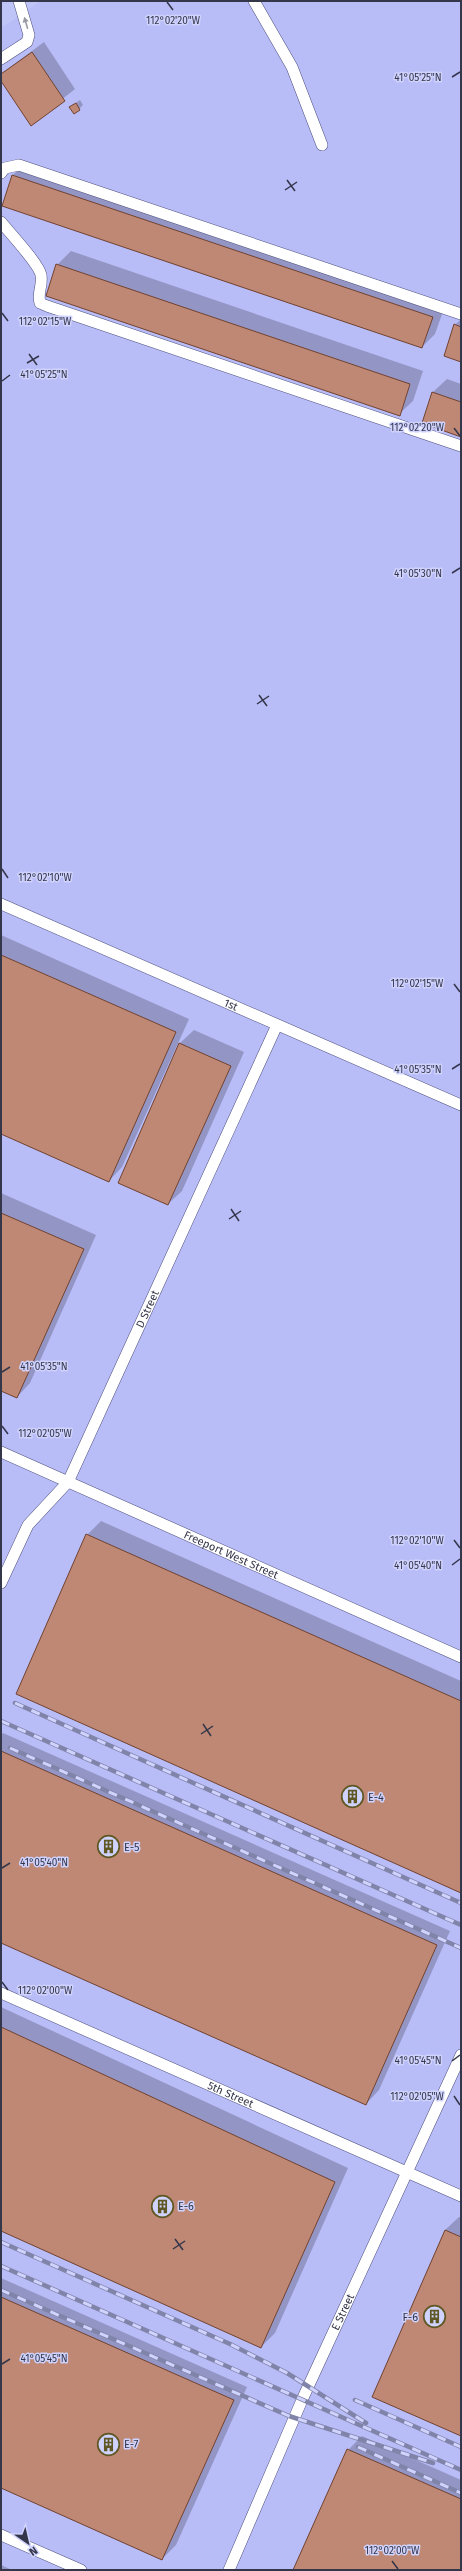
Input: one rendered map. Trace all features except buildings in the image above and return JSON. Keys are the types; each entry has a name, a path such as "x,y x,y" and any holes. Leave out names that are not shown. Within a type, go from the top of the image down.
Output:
{"lane":[{"path":"1,59 27,42 28,35 19,1"},
{"path":"254,1 292,67 322,145"},
{"path":"1,173 4,168 19,165 461,314"},
{"path":"1,222 38,269 42,283 38,295 40,303 461,446"},
{"name":"1st","path":"1,904 461,1105"},
{"name":"D Street","path":"1,1583 28,1525 68,1482 276,1025"},
{"name":"Freeport West Street","path":"1,1452 461,1657"},
{"name":"5th Street","path":"1,1993 461,2196"},
{"name":"E Street","path":"229,2570 302,2400 408,2173 461,2055"},
{"path":"1,2535 81,2570"}],"shaded area":[{"path":"41,1 461,1 461,2570 1,2570 1,28"}],"railway":[{"path":"15,1703 461,1903"},
{"path":"1,1721 461,1925"},
{"path":"10,1748 461,1948"},
{"path":"1,2242 230,2344 287,2373 366,2423"},
{"path":"1,2266 461,2470"},
{"path":"1,2290 289,2416 433,2463"},
{"path":"355,2400 461,2447"},
{"path":"358,2447 461,2493"}],"place":[{"name":"E-4","path":"353,1797"},
{"name":"E-5","path":"109,1847"},
{"name":"E-6","path":"163,2206"},
{"name":"F-6","path":"434,2317"},
{"name":"E-7","path":"108,2444"}]}
